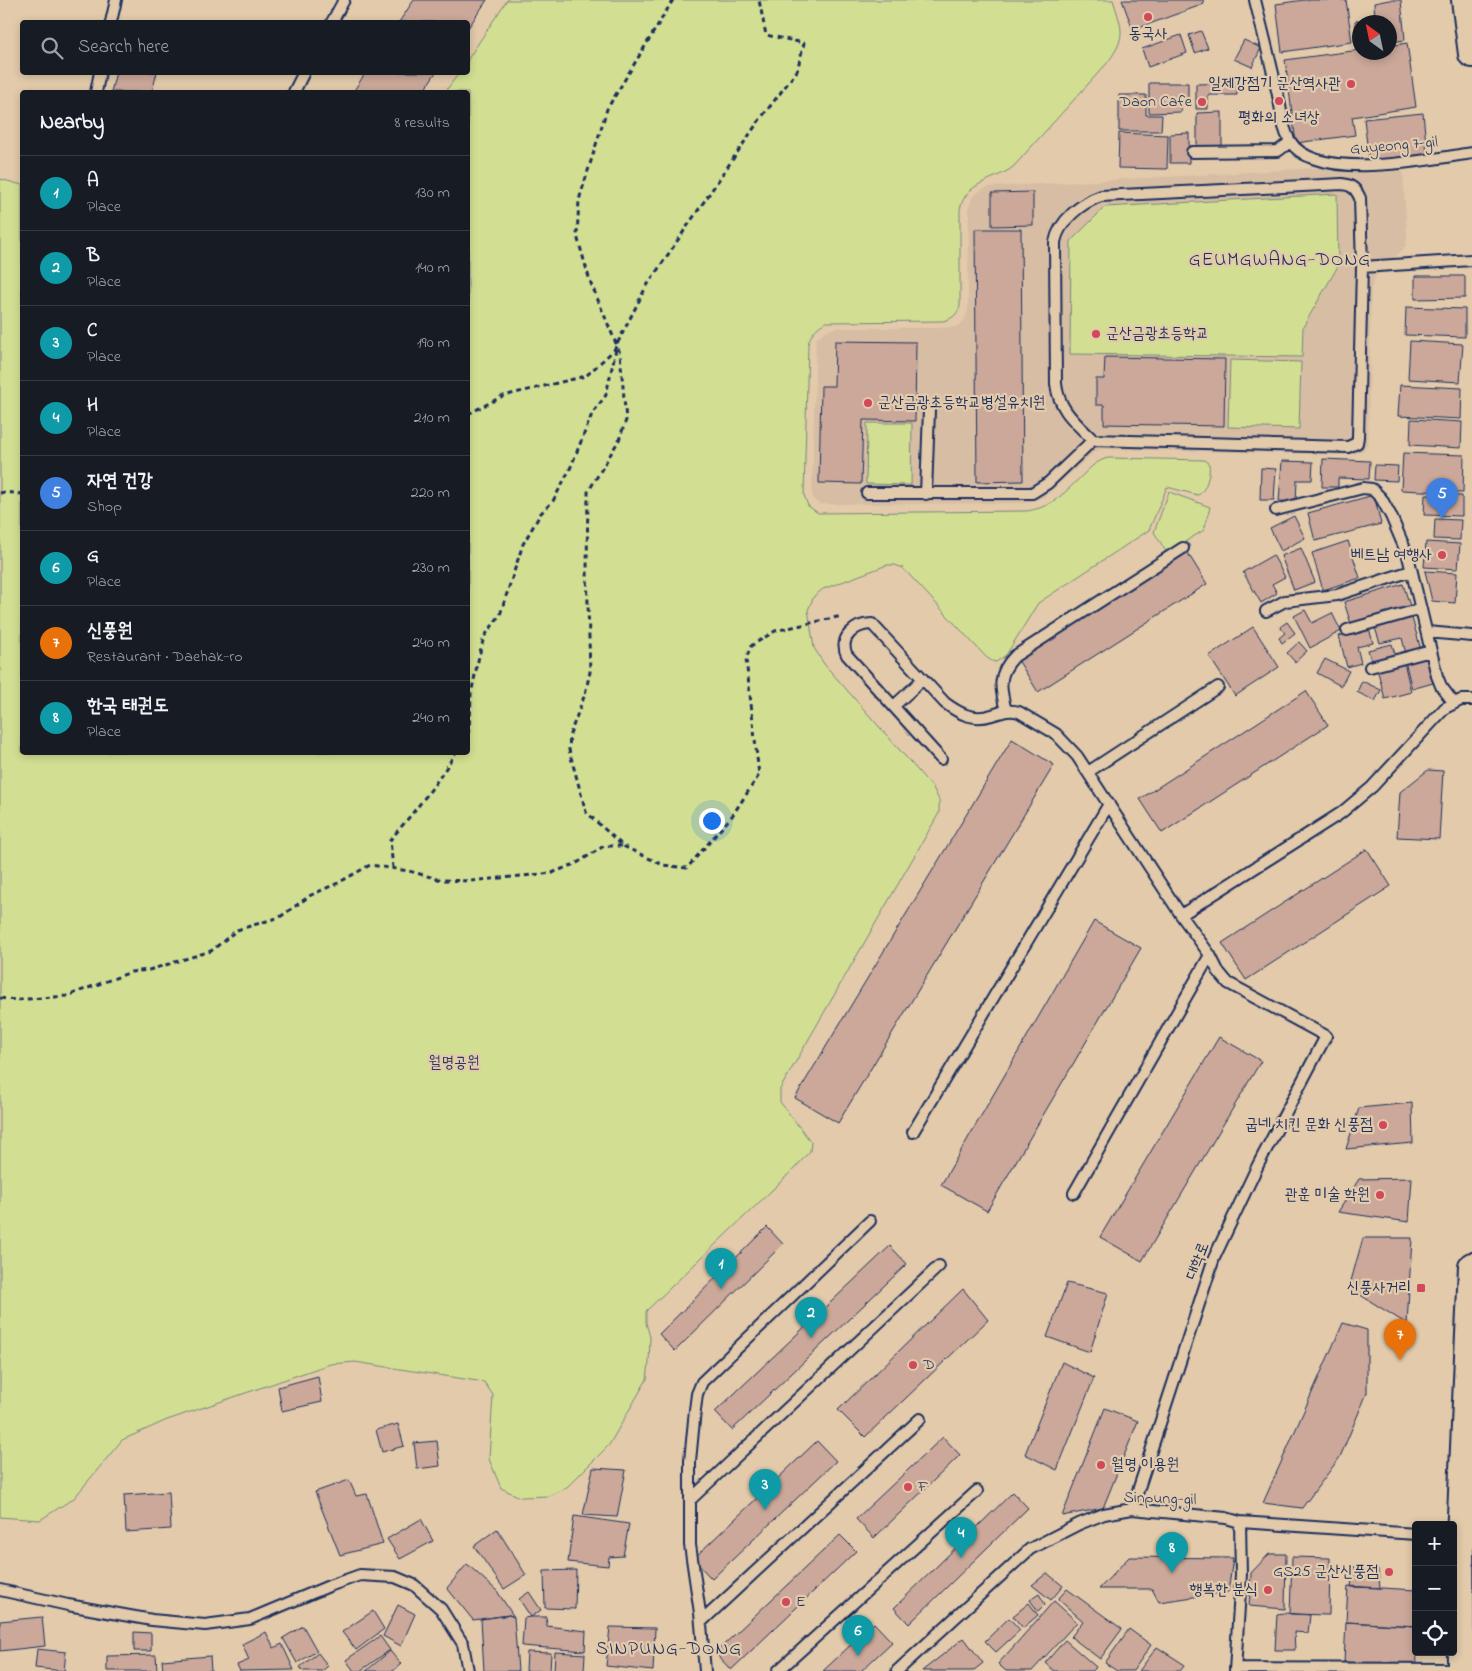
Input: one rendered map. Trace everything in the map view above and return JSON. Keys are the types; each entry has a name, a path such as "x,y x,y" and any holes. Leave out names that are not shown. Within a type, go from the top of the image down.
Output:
{"street":[{"path":"1465,0 1472,54"},
{"path":"1461,1670 1462,1543 1472,1266"}],"lane":[{"path":"111,20 116,0"},
{"path":"333,20 344,0"},
{"path":"1192,152 1278,151 1290,142 1284,128 1255,0"},
{"path":"96,90 99,75"},
{"path":"295,90 302,75"},
{"name":"Guyeong 7-gil","path":"1290,142 1307,156 1347,166 1415,162 1472,153"},
{"path":"1350,185 1357,190 1360,198 1362,267 1358,437 1353,446 1093,440 1071,418 1060,402 1056,384 1055,355 1055,242 1057,232 1070,216 1092,200 1101,196 1350,185"},
{"path":"1362,267 1472,260"},
{"path":"926,494 929,410"},
{"path":"868,493 1032,493 1048,483 1093,440"},
{"path":"1276,510 1363,488 1372,489 1381,498 1408,556 1437,676 1441,686 1453,702"},
{"path":"1006,710 1001,689 1001,679 1003,670 1014,656 1183,548"},
{"path":"1266,611 1285,601 1338,595 1412,571"},
{"path":"1347,630 1421,609"},
{"path":"941,758 847,655 844,649 845,641 854,629 862,624 872,624 944,703 958,713 966,716 987,716 1006,710 1019,712 1056,734 1077,756 1181,915 1210,955 1074,1193"},
{"path":"1427,632 1472,636"},
{"path":"1370,667 1431,651"},
{"path":"894,706 923,679"},
{"path":"1088,772 1218,687"},
{"path":"1181,915 1341,814 1372,787 1445,708 1453,702 1472,700"},
{"path":"913,1132 1109,804"},
{"name":"대학로","path":"1132,1510 1214,1258 1258,1164 1326,1036 1228,983 1218,971 1210,955"},
{"path":"706,1671 690,1545 690,1461 697,1394 702,1382 870,1222"},
{"path":"690,1500 938,1266"},
{"path":"701,1622 920,1419"},
{"path":"778,1671 977,1490"},
{"name":"Sinpung-gil","path":"897,1671 1030,1549 1078,1524 1104,1514 1132,1510 1219,1517 1240,1522 1412,1534"},
{"path":"1240,1522 1241,1574 1235,1670 1461,1670"},
{"path":"0,1590 68,1605 152,1620 205,1625 250,1619 360,1575 395,1577 414,1585 441,1609 463,1644 468,1671"}],"path":[{"path":"674,0 607,109 579,200 577,236 590,282 620,353 626,420 619,440 588,492 587,570 590,672 585,694 570,734 569,750 586,812 623,846 663,865 687,868 732,816 759,775 746,659 751,646 775,632 843,615 850,616"},
{"path":"470,413 503,396 586,376 617,346 646,287 758,122 797,70 804,42 766,35 759,0"},
{"path":"470,728 471,694 478,656 484,637 500,615 523,544 541,513 553,501 570,469 592,414 606,395 617,346"},
{"path":"0,493 20,494"},
{"path":"393,868 390,840 431,790 454,755"},
{"path":"0,998 15,1000 67,996 131,972 149,970 211,950 237,930 280,917 311,895 338,883 370,865 393,868 442,880 480,880 552,873 577,863 604,846 623,846"}],"shaded area":[{"name":"군산금광초등학교","path":"1389,164 1400,168 1403,172 1407,237 1406,245 1375,277 1371,288 1368,439 1366,447 1362,451 1348,455 1101,449 1093,453 1044,497 1026,503 822,504 814,499 812,495 816,339 824,332 835,328 940,328 960,325 965,319 968,310 969,207 973,196 983,189 989,187"}],"green space":[{"name":"월명공원","path":"507,0 1113,0 1121,32 1118,45 1108,62 1013,167 974,187 963,200 960,209 960,306 956,314 943,321 826,322 812,334 808,344 804,495 808,506 818,513 1026,511 1052,502 1092,466 1108,458 1204,460 1209,464 1207,481 1203,490 1198,495 1167,487 1149,530 1038,603 1006,655 996,662 986,657 903,568 895,565 887,565 823,589 814,596 808,610 814,648 824,664 933,788 939,800 939,813 780,1089 780,1102 811,1142 810,1151 795,1168 646,1311 646,1323 650,1337 647,1379 609,1445 567,1487 548,1496 520,1497 501,1488 489,1459 493,1395 484,1382 355,1362 330,1364 167,1420 122,1440 74,1498 40,1520 0,1517 0,179 20,184 20,755 470,755 470,90 446,90 458,75 470,75 470,56"},
{"path":"1337,194 1338,266 1303,327 1302,357 1070,354 1071,241 1105,207"},
{"path":"1230,360 1301,362 1299,429 1228,427"},
{"path":"867,423 912,423 911,485 866,484"},
{"path":"1169,492 1210,507 1204,530 1167,553 1154,532"}],"building":[{"path":"414,0 487,0 470,25 470,20 400,20"},
{"name":"동국사","path":"1122,0 1203,0 1204,4 1133,30"},
{"path":"1304,0 1346,0 1352,42 1282,52 1276,4"},
{"path":"1401,0 1405,40 1397,41 1397,15 1375,15 1374,3"},
{"path":"1201,31 1208,48 1195,53 1189,35"},
{"path":"1181,35 1187,53 1148,67 1142,49"},
{"path":"1244,40 1261,48 1252,67 1234,59"},
{"name":"일제강점기 군산역사관","path":"1407,43 1416,107 1352,117 1355,135 1296,143 1285,60 1352,51 1352,60 1397,60 1397,45"},
{"path":"115,75 156,75 152,90 112,90"},
{"path":"364,75 434,75 424,90 354,90"},
{"path":"1149,83 1188,83 1188,101 1182,101 1181,112 1149,113"},
{"name":"Daon Cafe","path":"1237,83 1237,95 1208,95 1208,109 1196,109 1196,84"},
{"path":"1119,95 1146,95 1146,115 1162,115 1161,131 1119,131"},
{"path":"1222,112 1222,146 1197,146 1197,113"},
{"path":"1423,113 1427,154 1369,161 1364,119"},
{"path":"1119,133 1168,135 1167,169 1118,168"},
{"path":"1189,133 1189,163 1170,163 1170,134"},
{"path":"1033,192 1033,225 992,226 992,193"},
{"path":"975,229 1021,229 1023,481 977,482"},
{"path":"1415,276 1465,276 1465,298 1415,299"},
{"path":"1406,307 1465,309 1465,337 1405,335"},
{"name":"군산금광초등학교병설유치원","path":"835,341 916,342 915,421 863,420 861,484 819,483 821,386 834,386"},
{"path":"1410,341 1463,344 1460,382 1408,379"},
{"path":"1105,357 1225,359 1224,426 1104,424 1104,405 1096,405 1096,379 1104,379"},
{"path":"1400,385 1462,388 1461,419 1398,416"},
{"path":"1411,419 1462,422 1461,448 1410,445"},
{"path":"1403,453 1464,455 1463,493 1401,490"},
{"path":"1323,459 1370,461 1369,479 1338,478 1338,487 1322,487"},
{"path":"1282,461 1313,462 1312,480 1297,480 1296,502 1279,501"},
{"path":"1375,465 1398,466 1397,481 1374,480"},
{"path":"1261,468 1276,469 1274,500 1260,500"},
{"path":"1374,495 1381,524 1315,541 1308,513"},
{"path":"1425,495 1462,496 1462,516 1424,515"},
{"path":"1294,516 1305,538 1281,551 1270,528"},
{"path":"1435,519 1461,520 1460,540 1434,539"},
{"path":"1348,541 1360,578 1323,590 1312,553"},
{"name":"베트남 여행사","path":"1426,542 1460,544 1458,569 1424,567"},
{"path":"1301,548 1315,582 1294,590 1281,556"},
{"path":"1187,552 1207,584 1038,692 1018,660"},
{"path":"1273,555 1285,577 1272,584 1277,593 1261,603 1243,572"},
{"path":"1425,571 1457,573 1455,603 1432,601"},
{"path":"1403,584 1410,606 1351,624 1344,602"},
{"path":"1305,610 1312,623 1332,613 1341,631 1310,648 1294,616"},
{"path":"1412,618 1421,650 1406,654 1402,638 1380,643 1375,628"},
{"path":"1287,622 1295,633 1282,643 1279,638 1285,633 1280,627"},
{"path":"1253,627 1279,667 1235,696 1209,656"},
{"path":"1369,628 1373,643 1357,647 1361,663 1347,667 1339,636"},
{"path":"1299,642 1307,651 1295,662 1287,653"},
{"path":"1392,644 1396,658 1372,664 1368,650"},
{"path":"1425,655 1433,683 1412,689 1405,661"},
{"path":"1325,659 1349,671 1341,686 1317,673"},
{"path":"1404,662 1411,692 1385,699 1377,668"},
{"path":"1362,681 1381,690 1375,701 1357,692"},
{"path":"1306,691 1328,725 1162,833 1140,799"},
{"path":"1012,739 1054,765 838,1123 795,1098"},
{"path":"1428,770 1443,771 1439,839 1397,837 1400,792"},
{"path":"1367,849 1391,886 1246,980 1222,943"},
{"path":"1094,921 1141,948 987,1211 941,1185"},
{"path":"1219,1037 1261,1061 1142,1261 1100,1237"},
{"name":"굽네 치킨 문화 신풍점","path":"1412,1103 1413,1143 1346,1149 1359,1108"},
{"name":"관훈 미술 학원","path":"1412,1178 1409,1222 1338,1212 1359,1179"},
{"path":"767,1227 783,1244 675,1351 659,1334"},
{"path":"1363,1238 1412,1238 1407,1324 1349,1288"},
{"path":"890,1246 907,1264 732,1430 715,1412"},
{"path":"1067,1283 1108,1293 1090,1352 1047,1337"},
{"name":"D","path":"963,1289 988,1320 865,1437 838,1410"},
{"path":"1343,1323 1367,1330 1367,1393 1340,1457 1302,1508 1263,1503"},
{"path":"1062,1362 1094,1378 1057,1470 1025,1454"},
{"path":"318,1376 322,1402 282,1411 278,1387"},
{"name":"월명 이용원","path":"1105,1408 1138,1421 1103,1508 1062,1516"},
{"path":"398,1424 404,1446 382,1452 376,1430"},
{"name":"F","path":"943,1437 960,1455 874,1538 856,1519"},
{"path":"437,1441 440,1466 417,1469 414,1443"},
{"path":"817,1441 836,1461 712,1579 693,1559"},
{"path":"593,1468 626,1470 617,1517 583,1515"},
{"path":"349,1480 356,1496 367,1494 383,1544 340,1555 315,1492"},
{"path":"169,1492 171,1529 126,1532 124,1495"},
{"path":"1013,1492 1028,1508 909,1624 894,1608"},
{"path":"574,1516 629,1524 623,1556 609,1557 608,1566 568,1562"},
{"path":"421,1519 433,1541 400,1559 387,1539"},
{"path":"497,1529 526,1575 504,1589 474,1546"},
{"name":"E","path":"840,1535 856,1551 731,1670 715,1653"},
{"name":"행복한 분식","path":"1269,1554 1286,1554 1285,1609 1249,1606 1251,1573"},
{"path":"1129,1557 1233,1558 1228,1592 1159,1602 1152,1589 1099,1589"},
{"path":"1292,1557 1330,1558 1329,1615 1290,1614"},
{"path":"467,1564 497,1591 514,1617 509,1615 473,1620 447,1588"},
{"path":"1353,1567 1378,1569 1380,1588 1351,1587"},
{"path":"576,1570 575,1609 545,1608 544,1571"},
{"path":"1047,1573 1063,1586 1051,1600 1032,1585"},
{"path":"1348,1586 1412,1590 1412,1626 1346,1622"},
{"path":"1067,1589 1122,1629 1100,1659 1071,1637 1083,1621 1058,1599"},
{"path":"529,1592 541,1610 531,1617 519,1599"},
{"path":"1039,1594 1045,1604 1038,1611 1030,1600"},
{"path":"1054,1601 1077,1622 1032,1671 1006,1671 998,1664"},
{"path":"1029,1603 1038,1615 1023,1628 1013,1616"},
{"path":"398,1605 415,1614 401,1646 383,1636"},
{"path":"373,1611 384,1629 356,1650 342,1632"},
{"path":"1277,1614 1310,1615 1308,1633 1294,1632 1295,1650 1275,1650"},
{"path":"509,1615 514,1617 518,1671 484,1671 481,1619"},
{"path":"42,1617 45,1646 0,1651 0,1621"},
{"path":"546,1617 547,1626 586,1631 585,1651 522,1646 524,1618"},
{"path":"1009,1618 1020,1630 996,1652 985,1641"},
{"path":"1346,1622 1412,1626 1412,1656 1417,1656 1417,1666 1344,1662"},
{"path":"874,1623 892,1642 861,1671 823,1671"},
{"path":"303,1626 317,1651 297,1663 283,1638"},
{"path":"610,1627 655,1628 653,1671 606,1666"},
{"path":"1129,1629 1151,1645 1133,1671 1117,1671 1105,1663"},
{"path":"134,1632 151,1633 151,1651 134,1651"},
{"path":"266,1632 274,1648 282,1644 294,1670 240,1671 237,1665 249,1660 242,1644"},
{"path":"380,1636 390,1650 360,1671 354,1671 346,1660"},
{"path":"964,1638 983,1663 973,1671 922,1671"},
{"path":"1065,1640 1096,1667 1093,1671 1054,1671 1045,1663"},
{"path":"1157,1647 1185,1665 1180,1671 1139,1671"},
{"path":"37,1649 66,1652 64,1671 35,1668"},
{"path":"390,1651 401,1664 393,1671 366,1671"},
{"path":"527,1652 551,1653 550,1671 526,1671"},
{"path":"555,1652 585,1654 584,1671 554,1671"},
{"path":"318,1653 328,1666 322,1671 303,1671 300,1667"},
{"path":"156,1655 157,1671 107,1671 107,1656"},
{"path":"210,1656 211,1671 163,1671 162,1660"}],"place":[{"name":"동국사","path":"1148,17"},
{"name":"일제강점기 군산역사관","path":"1351,84"},
{"name":"평화의 소녀상","path":"1279,101"},
{"name":"Daon Cafe","path":"1202,102"},
{"name":"군산금광초등학교","path":"1096,334"},
{"name":"군산금광초등학교병설유치원","path":"868,403"},
{"name":"자연 건강","path":"1442,519"},
{"name":"베트남 여행사","path":"1442,555"},
{"name":"굽네 치킨 문화 신풍점","path":"1383,1125"},
{"name":"관훈 미술 학원","path":"1380,1195"},
{"name":"신풍사거리","path":"1421,1288"},
{"name":"A","path":"721,1289"},
{"name":"B","path":"811,1338"},
{"name":"신풍원","path":"1400,1360"},
{"name":"D","path":"913,1365"},
{"name":"월명 이용원","path":"1101,1465"},
{"name":"F","path":"908,1487"},
{"name":"C","path":"765,1510"},
{"name":"H","path":"961,1558"},
{"name":"GS25 군산신풍점","path":"1389,1572"},
{"name":"한국 태권도","path":"1172,1573"},
{"name":"행복한 분식","path":"1268,1590"},
{"name":"E","path":"786,1602"},
{"name":"G","path":"858,1656"}],"district":[{"name":"GEUMGWANG-DONG","path":"1280,260"},
{"name":"SINPUNG-DONG","path":"669,1649"}]}
